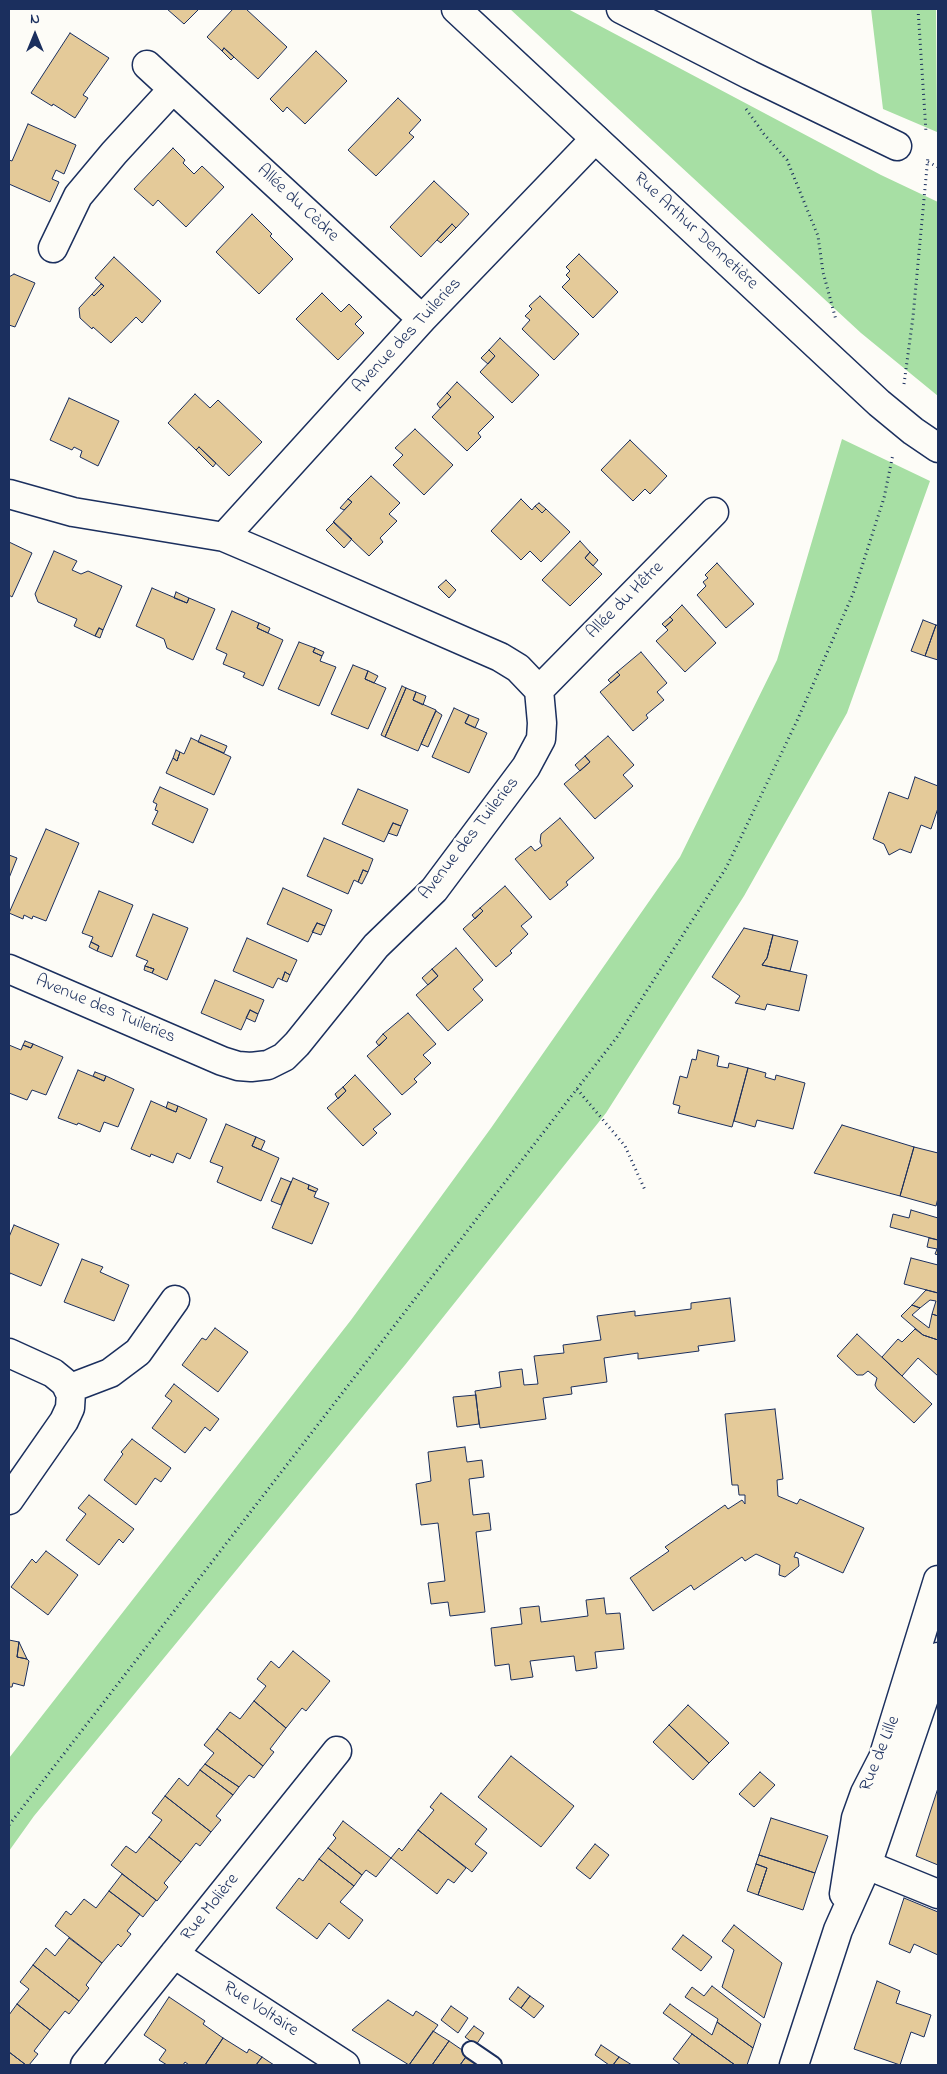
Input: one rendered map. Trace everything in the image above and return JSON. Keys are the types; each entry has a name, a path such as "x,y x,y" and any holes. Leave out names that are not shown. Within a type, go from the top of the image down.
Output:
{"street":[{"name":"Rue Arthur Dennetière","path":"456,9 833,361 900,420 938,448"},
{"path":"621,9 750,75 897,146"},
{"name":"Allée du Cèdre","path":"147,65 422,319"},
{"path":"53,248 78,196 114,153 173,89"},
{"name":"Avenue des Tuileries","path":"224,537 422,319 595,140"},
{"path":"9,494 73,512 224,537 500,657 518,668 539,690"},
{"name":"Allée du Hêtre","path":"539,690 714,512"},
{"name":"Avenue des Tuileries","path":"9,969 222,1061 238,1066 251,1067 268,1064 284,1057 297,1044 376,946 434,890 526,767 541,739 542,723 539,690"},
{"path":"68,1388 110,1374 138,1352 175,1300"},
{"path":"9,1353 53,1374 64,1382 71,1392 70,1408 64,1421 9,1500"},
{"name":"Rue de Lille","path":"838,1930 856,1818 865,1793 882,1758 938,1580"},
{"name":"Rue de Lille","path":"794,2058 838,1930 867,1865 938,1657"},
{"name":"Rue Molière","path":"85,2065 337,1751"},
{"path":"867,1865 938,1894"},
{"name":"Rue Voltaire","path":"174,1954 345,2065"}],"lane":[{"path":"471,2050 494,2065"}],"path":[{"path":"750,75 744,97 747,112 786,160 818,236 823,272 840,330 833,361"},
{"path":"9,1825 617,1037 726,868 796,723 854,594 884,498 900,420 913,316"},
{"path":"577,1089 625,1146 645,1190"}],"green space":[{"path":"510,9 568,9 881,175 938,202 938,396 861,333"},
{"path":"871,9 936,9 937,132 883,109"},
{"path":"842,439 930,481 847,713 744,896 606,1113 405,1365 34,1816 9,1851 9,1758 351,1320 491,1128 680,857 777,660"}],"building":[{"path":"167,9 199,9 184,24"},
{"path":"233,9 246,9 287,47 258,79 224,48 222,51 207,37"},
{"path":"70,33 109,58 83,95 88,98 75,118 31,93"},
{"path":"224,48 234,57 231,60 222,51"},
{"path":"316,51 347,81 305,124 287,107 283,112 270,99"},
{"path":"398,98 421,120 409,133 414,137 376,176 348,150"},
{"path":"28,124 76,145 64,174 56,170 52,179 59,182 50,202 9,184 9,160 12,161"},
{"path":"173,148 185,160 183,163 194,174 202,166 224,187 186,227 158,200 153,206 134,189"},
{"path":"434,181 469,214 456,228 452,224 421,257 390,227"},
{"path":"252,214 272,234 270,236 293,259 259,294 216,252"},
{"path":"452,224 456,228 441,243 437,240"},
{"path":"579,254 618,292 593,318 562,287 570,279 566,275 570,271 566,267"},
{"path":"114,257 161,301 142,323 136,317 111,343 80,318 79,308 92,294 94,296 104,286 95,278"},
{"path":"14,274 35,283 15,327 9,325 9,277"},
{"path":"101,284 104,286 94,296 92,294"},
{"path":"322,293 341,312 349,304 362,317 355,324 364,333 338,360 296,319"},
{"path":"540,296 579,334 554,360 522,329 530,320 525,316 532,309 529,306"},
{"path":"500,338 539,375 512,403 480,372 495,356 489,350"},
{"path":"489,350 495,356 488,364 481,358"},
{"path":"457,382 494,417 478,433 481,437 467,451 432,417 451,397 447,393"},
{"path":"447,393 451,397 440,408 437,404"},
{"path":"195,394 210,408 218,400 262,442 229,476 199,447 196,450 168,423"},
{"path":"69,398 119,421 98,466 80,457 82,451 74,447 72,450 50,440"},
{"path":"415,429 453,465 424,495 393,465 403,455 395,448"},
{"path":"630,440 667,476 650,494 645,489 633,501 601,470"},
{"path":"199,447 216,463 213,467 196,450"},
{"path":"371,476 400,503 389,514 397,521 380,538 383,542 369,556 333,522 352,502 348,499"},
{"path":"348,499 352,502 344,510 340,508"},
{"path":"521,499 532,510 535,506 542,513 546,509 570,532 541,562 530,551 521,560 491,531"},
{"path":"539,503 546,509 542,513 535,506"},
{"path":"334,522 352,539 344,548 326,530"},
{"path":"580,541 590,552 585,558 602,574 570,606 542,580"},
{"path":"9,542 32,553 12,597 9,595"},
{"path":"54,551 77,561 72,570 81,574 88,571 122,586 103,630 99,628 95,636 74,626 77,619 38,602 35,594"},
{"path":"590,552 598,560 593,566 585,558"},
{"path":"717,563 754,604 726,628 697,595 706,586 703,582 708,578 705,575"},
{"path":"446,580 456,590 449,598 438,587"},
{"path":"152,588 187,603 189,598 215,609 193,660 167,648 164,639 136,626"},
{"path":"176,592 189,598 187,603 174,598"},
{"path":"682,605 716,643 685,672 656,641 668,630 665,627 673,620 670,617"},
{"path":"232,611 259,623 257,628 283,640 263,686 243,677 245,673 223,664 227,654 216,649"},
{"path":"670,617 673,620 665,627 662,624"},
{"path":"923,620 936,625 925,656 911,651"},
{"path":"259,623 270,628 268,633 257,628"},
{"path":"936,625 938,626 938,660 925,656"},
{"path":"99,628 103,630 100,638 95,636"},
{"path":"299,642 315,648 313,652 322,656 320,661 336,667 319,706 278,689"},
{"path":"315,648 324,652 322,656 313,652"},
{"path":"641,652 667,683 657,692 664,700 646,715 648,718 633,731 600,692 620,675 617,672"},
{"path":"353,665 368,671 365,679 386,688 368,729 331,714"},
{"path":"368,671 378,676 374,683 365,679"},
{"path":"617,672 620,675 611,683 608,680"},
{"path":"402,686 406,688 385,737 381,735"},
{"path":"406,688 416,692 413,700 436,710 418,751 385,737"},
{"path":"416,692 426,696 423,705 413,700"},
{"path":"454,708 469,715 465,723 487,733 469,773 432,757"},
{"path":"436,711 442,715 428,747 421,744"},
{"path":"469,715 479,719 475,728 465,723"},
{"path":"201,735 227,746 224,753 198,742"},
{"path":"608,736 634,765 623,775 633,786 595,819 564,784 590,762 585,756"},
{"path":"191,738 231,757 214,795 166,773 173,758 177,761 180,752 184,754"},
{"path":"176,750 180,752 177,761 173,758"},
{"path":"585,756 590,762 580,771 575,765"},
{"path":"915,777 938,786 938,808 931,829 921,825 911,853 900,849 889,855 884,844 873,839 889,792 908,799"},
{"path":"160,787 208,809 193,843 152,824 158,811 155,810 157,804 153,802"},
{"path":"358,789 408,810 401,826 393,823 384,842 342,824"},
{"path":"560,818 594,858 566,882 568,885 550,900 515,859 531,846 535,851 542,846 540,842 541,834"},
{"path":"393,823 401,826 397,836 388,833"},
{"path":"46,829 79,843 46,921 33,916 32,919 24,915 23,919 9,913"},
{"path":"324,838 373,859 368,872 363,870 358,882 354,880 348,894 307,876"},
{"path":"9,855 17,858 9,878"},
{"path":"363,870 368,872 362,884 358,882"},
{"path":"505,886 532,917 521,926 528,934 510,951 512,953 496,967 463,929 483,911 480,908"},
{"path":"283,888 332,910 325,926 317,923 308,942 267,924"},
{"path":"99,891 133,905 112,957 97,951 99,946 91,942 93,937 82,933"},
{"path":"480,908 483,911 475,919 472,915"},
{"path":"153,914 188,928 167,980 152,973 154,969 145,966 148,961 136,956"},
{"path":"317,923 325,926 321,935 312,932"},
{"path":"744,928 773,935 767,958 762,965 807,975 799,1011 767,1004 765,1010 735,1003 740,996 712,977"},
{"path":"773,935 798,941 790,971 762,965 767,958"},
{"path":"247,938 297,960 290,975 285,972 282,980 278,978 273,988 233,971"},
{"path":"91,942 99,946 97,951 89,947"},
{"path":"456,948 483,980 473,989 483,1000 448,1031 416,995 438,976 432,969"},
{"path":"145,966 154,969 152,973 144,970"},
{"path":"432,969 438,976 428,985 422,978"},
{"path":"285,972 290,975 287,982 282,980"},
{"path":"215,980 264,1000 258,1014 250,1010 241,1030 201,1013"},
{"path":"250,1010 258,1014 255,1022 246,1018"},
{"path":"408,1013 436,1044 423,1055 431,1063 414,1079 417,1082 402,1095 367,1056 387,1038 383,1034"},
{"path":"383,1034 387,1038 379,1046 376,1042"},
{"path":"25,1041 33,1044 31,1048 23,1045"},
{"path":"33,1044 63,1057 46,1095 32,1090 27,1100 9,1093 9,1045 21,1050 23,1045 31,1048"},
{"path":"698,1050 719,1056 717,1066 728,1068 729,1063 748,1068 732,1127 678,1113 680,1106 673,1104 680,1076 687,1078 692,1059 696,1060"},
{"path":"748,1068 766,1073 765,1077 775,1080 776,1075 805,1083 793,1129 757,1120 755,1127 734,1121"},
{"path":"78,1070 104,1081 106,1076 134,1089 118,1127 104,1122 100,1132 78,1123 77,1125 58,1118"},
{"path":"95,1072 106,1076 104,1081 93,1076"},
{"path":"355,1075 391,1114 373,1129 377,1133 363,1146 327,1108 346,1091 343,1087"},
{"path":"343,1087 346,1091 338,1099 335,1094"},
{"path":"151,1101 176,1112 178,1106 207,1119 190,1159 177,1153 173,1163 151,1154 150,1157 131,1149"},
{"path":"168,1102 178,1106 176,1112 166,1108"},
{"path":"226,1124 256,1137 252,1146 279,1158 261,1201 217,1182 223,1167 210,1162"},
{"path":"842,1125 914,1147 900,1196 814,1173"},
{"path":"256,1137 265,1141 261,1150 252,1146"},
{"path":"914,1147 938,1153 938,1198 936,1206 900,1196"},
{"path":"281,1178 291,1182 281,1205 271,1201"},
{"path":"293,1178 309,1185 308,1189 316,1192 314,1197 329,1203 312,1244 272,1228"},
{"path":"309,1185 318,1189 316,1192 308,1189"},
{"path":"911,1210 938,1218 938,1240 890,1227 893,1214 909,1218"},
{"path":"14,1225 59,1244 41,1286 10,1273 9,1278 9,1237"},
{"path":"929,1238 938,1240 938,1255 935,1254 937,1249 927,1247"},
{"path":"911,1258 938,1265 938,1293 904,1284"},
{"path":"82,1259 103,1267 100,1272 129,1285 114,1321 64,1302"},
{"path":"926,1290 938,1293 938,1316 932,1314 936,1301 930,1300 920,1308 912,1305"},
{"path":"730,1298 735,1341 698,1346 699,1351 638,1359 638,1353 604,1358 607,1382 571,1387 572,1394 543,1398 546,1419 480,1428 475,1391 501,1387 499,1372 522,1369 524,1385 538,1384 534,1356 564,1353 563,1345 601,1340 597,1316 635,1311 635,1316 691,1309 691,1303"},
{"path":"912,1305 920,1308 912,1315 929,1328 932,1314 938,1316 938,1340 923,1335 901,1316"},
{"path":"215,1328 248,1352 218,1392 182,1365 202,1338 206,1340"},
{"path":"915,1329 923,1335 938,1340 938,1376 918,1358 902,1376 882,1357 898,1339 902,1342"},
{"path":"857,1334 932,1404 914,1423 877,1389 875,1385 877,1378 868,1371 863,1375 857,1375 837,1356"},
{"path":"174,1384 219,1419 210,1431 205,1427 185,1453 152,1428 172,1401 165,1396"},
{"path":"476,1395 479,1424 457,1427 453,1397"},
{"path":"775,1409 783,1479 777,1480 778,1496 797,1504 800,1499 864,1528 843,1573 796,1552 794,1557 798,1558 799,1566 785,1577 779,1575 780,1565 756,1554 745,1561 742,1557 694,1590 691,1585 653,1611 630,1578 669,1551 665,1547 725,1505 728,1509 742,1500 745,1504 745,1495 739,1495 738,1485 732,1485 725,1414"},
{"path":"132,1439 171,1468 161,1482 155,1478 136,1505 104,1480 123,1454 121,1452"},
{"path":"465,1447 467,1462 482,1460 484,1477 469,1479 473,1515 489,1513 491,1530 476,1532 485,1612 450,1616 448,1602 431,1604 428,1583 445,1581 438,1523 421,1525 416,1484 431,1481 428,1452"},
{"path":"89,1495 134,1529 123,1543 119,1539 99,1565 66,1540 86,1514 78,1508"},
{"path":"46,1551 78,1575 48,1615 11,1587 32,1559 36,1563"},
{"path":"604,1598 606,1614 620,1613 624,1649 595,1652 597,1668 576,1671 574,1656 530,1661 533,1677 511,1680 509,1664 495,1666 491,1628 522,1624 520,1608 539,1606 541,1622 588,1616 586,1600"},
{"path":"9,1640 19,1642 17,1657 29,1661 24,1686 13,1683 12,1687 9,1687"},
{"path":"19,1642 27,1659 17,1657"},
{"path":"293,1651 330,1681 306,1711 302,1708 286,1728 254,1701 266,1686 257,1679 271,1661 279,1668"},
{"path":"254,1701 286,1728 270,1749 274,1752 263,1766 217,1729 230,1712 240,1719"},
{"path":"688,1705 729,1743 709,1763 669,1725"},
{"path":"669,1725 709,1763 693,1780 653,1742"},
{"path":"217,1729 263,1766 254,1778 249,1775 239,1787 205,1764 214,1753 204,1745"},
{"path":"511,1756 574,1806 541,1847 478,1797"},
{"path":"205,1764 239,1787 233,1795 200,1770"},
{"path":"200,1770 233,1795 216,1816 221,1820 211,1832 165,1796 179,1778 188,1786"},
{"path":"760,1772 775,1785 754,1807 739,1794"},
{"path":"938,1788 938,1865 916,1856"},
{"path":"441,1793 487,1829 475,1844 487,1853 472,1872 418,1830 434,1810 430,1807"},
{"path":"165,1796 211,1832 200,1846 196,1843 181,1862 149,1837 162,1820 152,1813"},
{"path":"771,1818 828,1836 815,1873 759,1855"},
{"path":"343,1821 391,1858 376,1877 366,1870 362,1875 328,1848 336,1838 333,1835"},
{"path":"418,1830 466,1868 454,1883 448,1879 437,1894 391,1858 399,1848 402,1851"},
{"path":"149,1837 181,1862 164,1883 168,1887 157,1901 111,1865 126,1846 136,1853"},
{"path":"595,1844 609,1855 590,1879 576,1868"},
{"path":"328,1848 362,1875 354,1886 319,1859"},
{"path":"759,1855 815,1873 803,1910 758,1895 767,1868 756,1864"},
{"path":"319,1859 354,1886 340,1902 363,1920 349,1939 329,1923 317,1939 276,1908 299,1878 303,1881"},
{"path":"756,1864 767,1868 758,1895 747,1891"},
{"path":"122,1874 156,1900 143,1917 109,1891"},
{"path":"109,1891 140,1914 127,1931 131,1934 121,1947 118,1944 102,1963 55,1926 66,1911 71,1915 84,1899 96,1908"},
{"path":"904,1898 938,1912 938,1955 914,1944 910,1953 889,1944"},
{"path":"734,1925 782,1963 764,2018 722,1987 734,1950 722,1941"},
{"path":"683,1935 712,1957 701,1971 672,1949"},
{"path":"69,1938 102,1963 86,1985 89,1988 79,2001 33,1965 46,1948 55,1956"},
{"path":"33,1965 79,2001 69,2014 65,2011 50,2030 17,2004 29,1989 20,1982"},
{"path":"877,1981 900,1991 896,2003 931,2015 924,2037 911,2032 900,2065 854,2049"},
{"path":"712,1986 761,2024 753,2048 717,2022 718,2019 685,1997 692,1987 704,1996"},
{"path":"518,1987 530,1996 521,2008 509,1999"},
{"path":"530,1996 544,2006 534,2018 521,2008"},
{"path":"169,1997 205,2021 203,2024 223,2038 205,2065 189,2065 185,2062 183,2065 167,2065 159,2060 166,2050 144,2035"},
{"path":"388,2000 413,2016 416,2011 438,2025 409,2065 352,2030"},
{"path":"17,2004 50,2030 34,2051 38,2054 29,2065 26,2065 9,2052 9,2015"},
{"path":"670,2004 712,2035 717,2022 753,2048 747,2065 735,2065 663,2013"},
{"path":"451,2006 468,2018 458,2033 441,2020"},
{"path":"474,2026 484,2033 476,2045 465,2037"},
{"path":"433,2031 449,2041 432,2065 409,2065"},
{"path":"692,2034 735,2065 681,2065 673,2059"},
{"path":"223,2038 247,2053 249,2049 262,2057 256,2065 205,2065"},
{"path":"449,2041 468,2054 460,2065 432,2065"},
{"path":"601,2045 619,2057 613,2065 609,2065 595,2055"},
{"path":"9,2052 26,2065 9,2065"},
{"path":"468,2054 485,2065 460,2065"},
{"path":"262,2057 274,2065 256,2065"},
{"path":"619,2057 632,2065 613,2065"}]}
